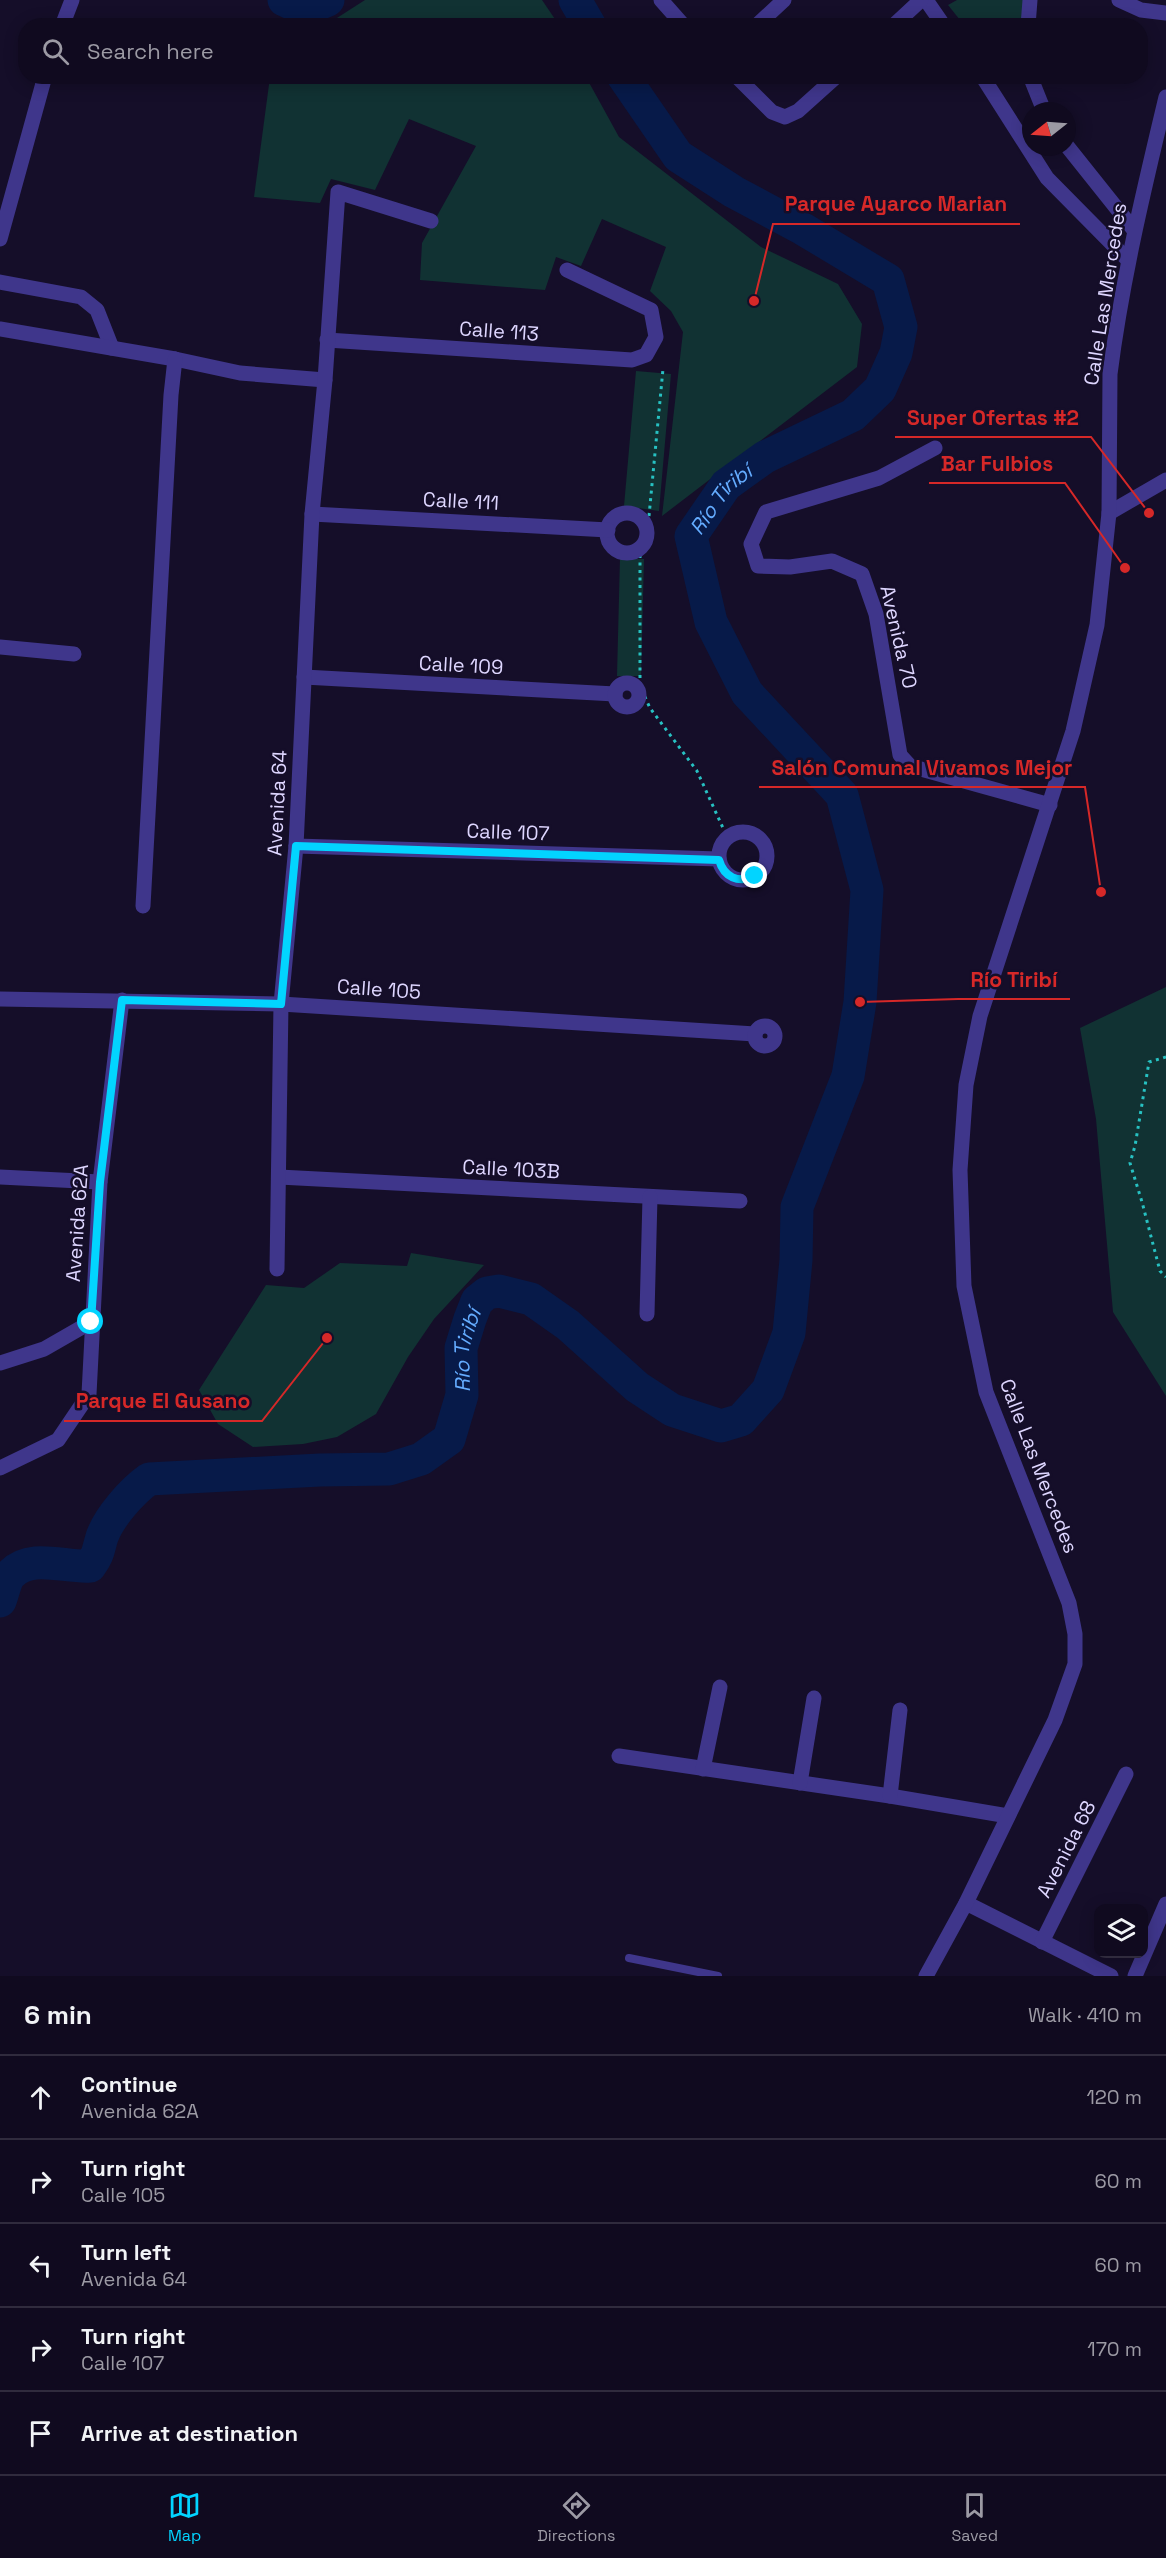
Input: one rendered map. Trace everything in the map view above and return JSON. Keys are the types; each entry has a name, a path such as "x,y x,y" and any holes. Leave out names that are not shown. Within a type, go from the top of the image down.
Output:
{"street":[{"path":"65,18 72,0"},
{"path":"661,0 677,18"},
{"path":"765,18 784,0"},
{"path":"903,18 924,0 938,18"},
{"path":"1029,18 1030,0"},
{"path":"1119,0 1141,10 1166,13"},
{"path":"0,239 43,84"},
{"path":"744,84 772,112 785,117 798,111 828,84"},
{"path":"987,84 1047,178 1128,260"},
{"path":"1033,84 1040,102"},
{"name":"Calle Las Mercedes","path":"926,1976 966,1903 1055,1720 1075,1664 1075,1634 1069,1603 986,1392 964,1286 960,1170 966,1084 980,1016 1073,732 1097,625 1109,513 1110,374 1134,230 1166,97"},
{"path":"1075,156 1134,230"},
{"name":"Avenida 64","path":"277,1269 281,1004 296,846 312,514 325,380 338,192 431,221"},
{"name":"Calle 113","path":"327,340 632,360 646,355 656,337 651,310 567,270"},
{"path":"0,282 81,297 97,310 112,348"},
{"path":"0,329 175,359 240,373 325,380"},
{"path":"143,906 171,395 175,359"},
{"name":"Avenida 70","path":"935,448 879,478 766,512 751,544 758,566 790,567 832,561 862,574 876,614 900,755 910,766 1050,805"},
{"path":"1109,513 1166,480"},
{"name":"Calle 111","path":"312,514 608,530"},
{"path":"0,647 74,654"},
{"name":"Calle 109","path":"304,677 615,694"},
{"name":"Calle 107","path":"296,846 719,860"},
{"name":"Calle 105","path":"0,999 281,1004 755,1034"},
{"name":"Avenida 62A","path":"0,1468 58,1440 89,1394 100,1182 122,1000"},
{"path":"0,1177 100,1182"},
{"name":"Calle 103B","path":"279,1177 740,1201"},
{"path":"647,1314 650,1197"},
{"path":"0,1363 44,1349 91,1322"},
{"path":"704,1768 720,1687"},
{"path":"800,1783 814,1698"},
{"path":"890,1796 900,1710"},
{"path":"619,1756 1008,1816"},
{"name":"Avenida 68","path":"1042,1942 1126,1774"},
{"path":"966,1903 1111,1976"},
{"path":"1135,1976 1166,1905"}],"lane":[{"path":"629,1958 718,1976"}],"path":[{"path":"649,516 663,369"},
{"path":"640,555 640,686 650,708 697,771 723,828"},
{"path":"1166,1058 1149,1062 1135,1146 1130,1162 1160,1271 1166,1277"}],"green space":[{"path":"365,0 542,0 554,18 337,18"},
{"path":"957,0 1029,0 1028,18 958,18 948,5"},
{"path":"269,84 590,84 619,137 761,247 838,284 862,324 857,367 662,516 683,332 671,311 650,291 666,247 602,219 581,266 556,257 545,290 420,280 422,243 476,146 409,119 375,190 331,179 320,203 254,197"},
{"path":"636,371 671,374 659,511 624,506"},
{"path":"620,558 644,559 641,676 617,676"},
{"path":"1166,987 1166,1396 1113,1312 1096,1119 1080,1028"},
{"path":"411,1253 484,1265 434,1319 408,1357 376,1414 337,1437 303,1444 253,1447 218,1424 199,1390 266,1285 304,1288 340,1263 407,1266"}],"waterway":[{"name":"Río Tiribí","path":"284,0 306,6 328,0"},
{"name":"Río Tiribí","path":"575,0 585,18"},
{"name":"Río Tiribí","path":"0,1601 11,1574 28,1564 90,1566 97,1555 105,1529 115,1513 149,1479 320,1470 389,1469 421,1459 449,1439 462,1395 461,1348 477,1301 487,1293 499,1291 531,1299 568,1325 637,1387 672,1410 721,1426 741,1420 768,1390 789,1333 796,1260 797,1207 848,1076 860,1002 867,890 842,795 747,693 711,622 691,536 726,485 765,457 853,415 880,389 896,353 901,327 888,280 803,229 734,192 678,156 628,84"}],"place":[{"name":"Parque Ayarco Marian","path":"754,301"},
{"name":"Super Ofertas #2","path":"1149,513"},
{"name":"Bar Fulbios","path":"1125,568"},
{"name":"Salón Comunal Vivamos Mejor","path":"1101,892"},
{"name":"Río Tiribí","path":"860,1002"},
{"name":"Parque El Gusano","path":"327,1338"}],"route":[{"path":"91,1322 100,1182 122,1000 281,1004 296,846 719,860 721,867 733,878 748,880 755,876"}]}
